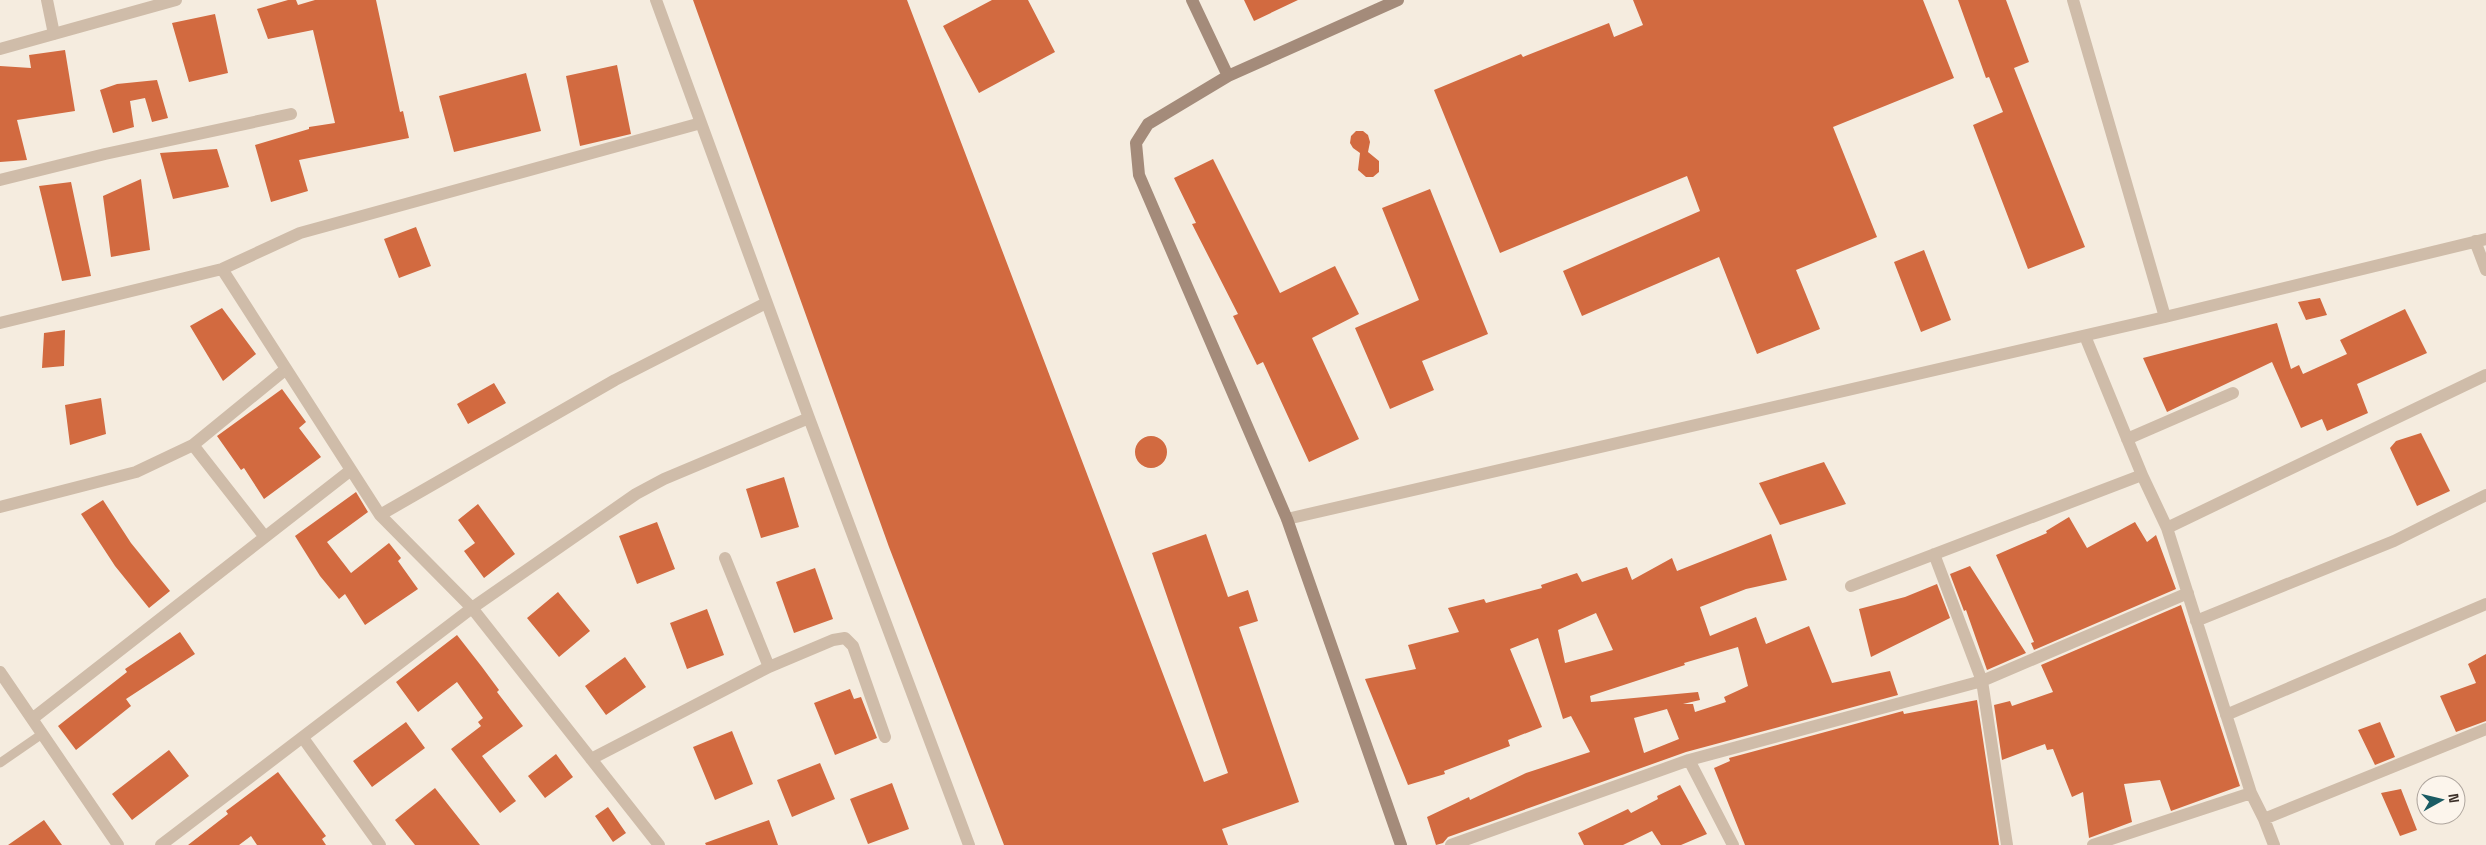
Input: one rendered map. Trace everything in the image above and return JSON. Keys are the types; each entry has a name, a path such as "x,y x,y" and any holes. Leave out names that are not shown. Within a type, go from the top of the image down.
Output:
{"street":[{"path":"47,0 54,34"},
{"path":"0,49 176,0"},
{"path":"656,0 766,302 969,845"},
{"path":"1192,0 1228,76"},
{"path":"1398,0 1228,76 1148,124 1136,143 1139,175 1287,519 1401,845"},
{"path":"2073,0 2165,317"},
{"path":"0,180 105,154 291,114"},
{"path":"0,324 222,269 300,233 701,124"},
{"path":"1287,519 2084,336 2480,240 2486,270"},
{"path":"222,269 380,515 472,608 659,845"},
{"path":"380,515 615,380 766,302"},
{"path":"2084,336 2142,475 2167,528 2251,793 2274,845"},
{"path":"0,507 136,472 194,445 286,369"},
{"path":"2167,528 2486,375"},
{"path":"2127,439 2233,393"},
{"path":"161,845 472,608 636,494 664,479 809,418"},
{"path":"194,445 265,537"},
{"path":"32,719 351,470"},
{"path":"1851,586 2142,475"},
{"path":"2196,621 2394,541 2486,495"},
{"path":"1934,554 1982,681 2007,845"},
{"path":"725,558 769,668"},
{"path":"1451,845 1689,760 1982,681 2188,594"},
{"path":"2226,715 2486,604"},
{"path":"591,759 769,668 833,640 845,638 853,646 885,737"},
{"path":"0,672 118,845"},
{"path":"2264,819 2486,729"},
{"path":"303,738 380,845"},
{"path":"1689,760 1732,845"},
{"path":"2093,845 2251,793"}],"lane":[{"path":"0,763 42,734"}],"building":[{"path":"288,0 296,0 298,5 315,0 376,0 400,112 403,111 409,138 299,160 308,191 271,202 255,145 309,129 309,127 335,123 313,30 268,39 257,9"},
{"path":"693,0 907,0 1204,782 1228,773 1152,553 1206,534 1228,597 1248,590 1258,621 1239,627 1299,802 1222,829 1228,845 1004,845 889,547"},
{"path":"992,0 1028,0 1055,52 979,93 943,26"},
{"path":"1244,0 1298,0 1254,21"},
{"path":"1633,0 1923,0 1954,78 1833,127 1877,237 1796,270 1820,329 1757,354 1719,257 1582,316 1563,271 1700,211 1687,176 1500,253 1434,90 1521,54 1523,57 1609,23 1614,37 1643,25"},
{"path":"1958,0 2006,0 2029,62 2014,68 2085,247 2028,269 1973,125 2003,112 1989,77 1986,78"},
{"path":"215,14 228,73 189,82 172,23"},
{"path":"65,50 75,111 17,120 27,160 0,162 0,66 31,68 29,55"},
{"path":"617,65 631,134 580,146 566,76"},
{"path":"526,73 541,131 454,152 439,96"},
{"path":"157,80 168,118 152,122 145,98 130,101 134,127 113,133 100,90 117,84"},
{"path":"1356,131 1363,131 1368,135 1370,142 1368,152 1379,161 1379,172 1373,177 1366,177 1358,170 1360,153 1350,143 1351,136"},
{"path":"217,149 229,187 173,199 160,153"},
{"path":"1213,159 1280,293 1335,266 1359,314 1312,338 1359,439 1309,462 1263,362 1257,365 1233,316 1238,314 1192,224 1196,223 1174,178"},
{"path":"141,179 150,250 111,257 103,196"},
{"path":"71,182 91,276 62,281 39,186"},
{"path":"1430,189 1488,334 1422,361 1434,390 1390,409 1355,328 1419,300 1382,208"},
{"path":"416,227 431,266 399,278 384,239"},
{"path":"1924,250 1951,320 1921,332 1894,262"},
{"path":"2320,298 2327,315 2306,320 2298,302"},
{"path":"222,308 256,354 223,381 190,326"},
{"path":"2405,309 2427,353 2357,384 2368,413 2327,431 2322,419 2301,428 2272,362 2167,412 2143,358 2277,323 2291,369 2299,365 2303,374 2347,354 2340,340"},
{"path":"65,330 64,366 42,368 44,333"},
{"path":"494,383 506,403 468,424 457,404"},
{"path":"282,389 306,422 299,428 321,457 264,499 244,468 241,470 217,436"},
{"path":"101,398 106,434 70,445 65,405"},
{"path":"2421,433 2450,491 2417,506 2390,448 2396,441"},
{"path":"1151,436 1162,441 1167,452 1162,463 1151,468 1140,463 1135,452 1140,441"},
{"path":"1824,462 1846,504 1780,525 1759,483"},
{"path":"784,477 799,527 761,538 746,489"},
{"path":"356,492 368,512 327,542 351,573 389,543 401,558 398,561 418,589 365,625 345,594 339,599 320,576 295,536"},
{"path":"103,500 131,543 170,591 149,608 115,566 81,514"},
{"path":"478,504 515,554 484,578 464,551 475,543 458,520"},
{"path":"2069,517 2087,548 2135,522 2147,542 2156,535 2176,589 2034,650 2031,643 2034,642 1996,555 2047,533 2046,531"},
{"path":"657,522 675,569 637,584 619,536"},
{"path":"1771,534 1787,580 1746,589 1700,607 1710,636 1756,617 1766,644 1809,626 1832,683 1890,671 1898,695 1686,752 1448,837 1443,843 1436,845 1427,817 1469,797 1470,800 1526,773 1590,752 1571,716 1563,719 1538,638 1510,649 1542,727 1508,740 1510,746 1444,771 1445,774 1408,785 1365,679 1416,669 1408,645 1459,632 1448,608 1484,599 1486,603 1542,588 1541,585 1577,573 1582,582 1627,567 1632,580 1672,558 1677,571","holes":["1596,613 1613,650 1565,663 1558,630","1738,647 1748,686 1724,697 1726,702 1695,712 1693,704 1683,704 1700,700 1698,692 1591,702 1590,696 1685,665 1684,663","1667,709 1679,739 1644,753 1634,718"]},
{"path":"1970,566 2026,653 1987,670 1966,610 1964,611 1950,574"},
{"path":"815,568 833,619 794,633 776,582"},
{"path":"1937,584 1950,618 1871,657 1859,609 1905,597"},
{"path":"558,592 590,631 559,657 527,618"},
{"path":"2181,605 2240,786 2171,811 2160,780 2124,784 2132,822 2089,838 2083,792 2072,797 2053,749 2047,750 2045,744 2002,760 1994,705 2010,701 2012,706 2053,692 2041,665"},
{"path":"707,609 724,655 687,669 670,623"},
{"path":"180,632 195,654 126,699 131,706 76,750 58,726 127,672 125,669"},
{"path":"457,635 499,690 497,692 523,726 482,756 516,801 500,813 451,749 481,726 478,722 483,718 457,682 418,712 396,682"},
{"path":"2486,654 2486,721 2456,732 2440,696 2476,683 2468,664"},
{"path":"625,657 646,687 606,715 585,686"},
{"path":"850,689 854,699 861,697 877,738 835,755 814,703"},
{"path":"1977,700 1999,845 1745,845 1714,768 1730,761 1729,758 1903,711 1904,714"},
{"path":"406,722 425,748 372,787 353,761"},
{"path":"2380,722 2395,757 2375,765 2358,730"},
{"path":"732,731 753,784 715,800 693,747"},
{"path":"169,750 189,776 132,820 112,794"},
{"path":"556,754 573,777 545,798 528,776"},
{"path":"820,763 835,799 792,817 777,780"},
{"path":"278,772 326,836 322,839 326,845 257,845 251,836 239,845 188,845 228,814 226,811"},
{"path":"892,783 909,829 868,844 850,799"},
{"path":"1680,785 1707,834 1681,845 1661,845 1652,831 1623,845 1584,845 1578,833 1628,809 1631,813 1658,799 1657,796"},
{"path":"435,788 480,845 415,845 395,820"},
{"path":"2401,789 2417,830 2400,836 2381,793"},
{"path":"608,807 626,833 613,842 595,816"},
{"path":"44,820 62,845 8,845"},
{"path":"769,820 778,845 706,845 705,843"}]}
